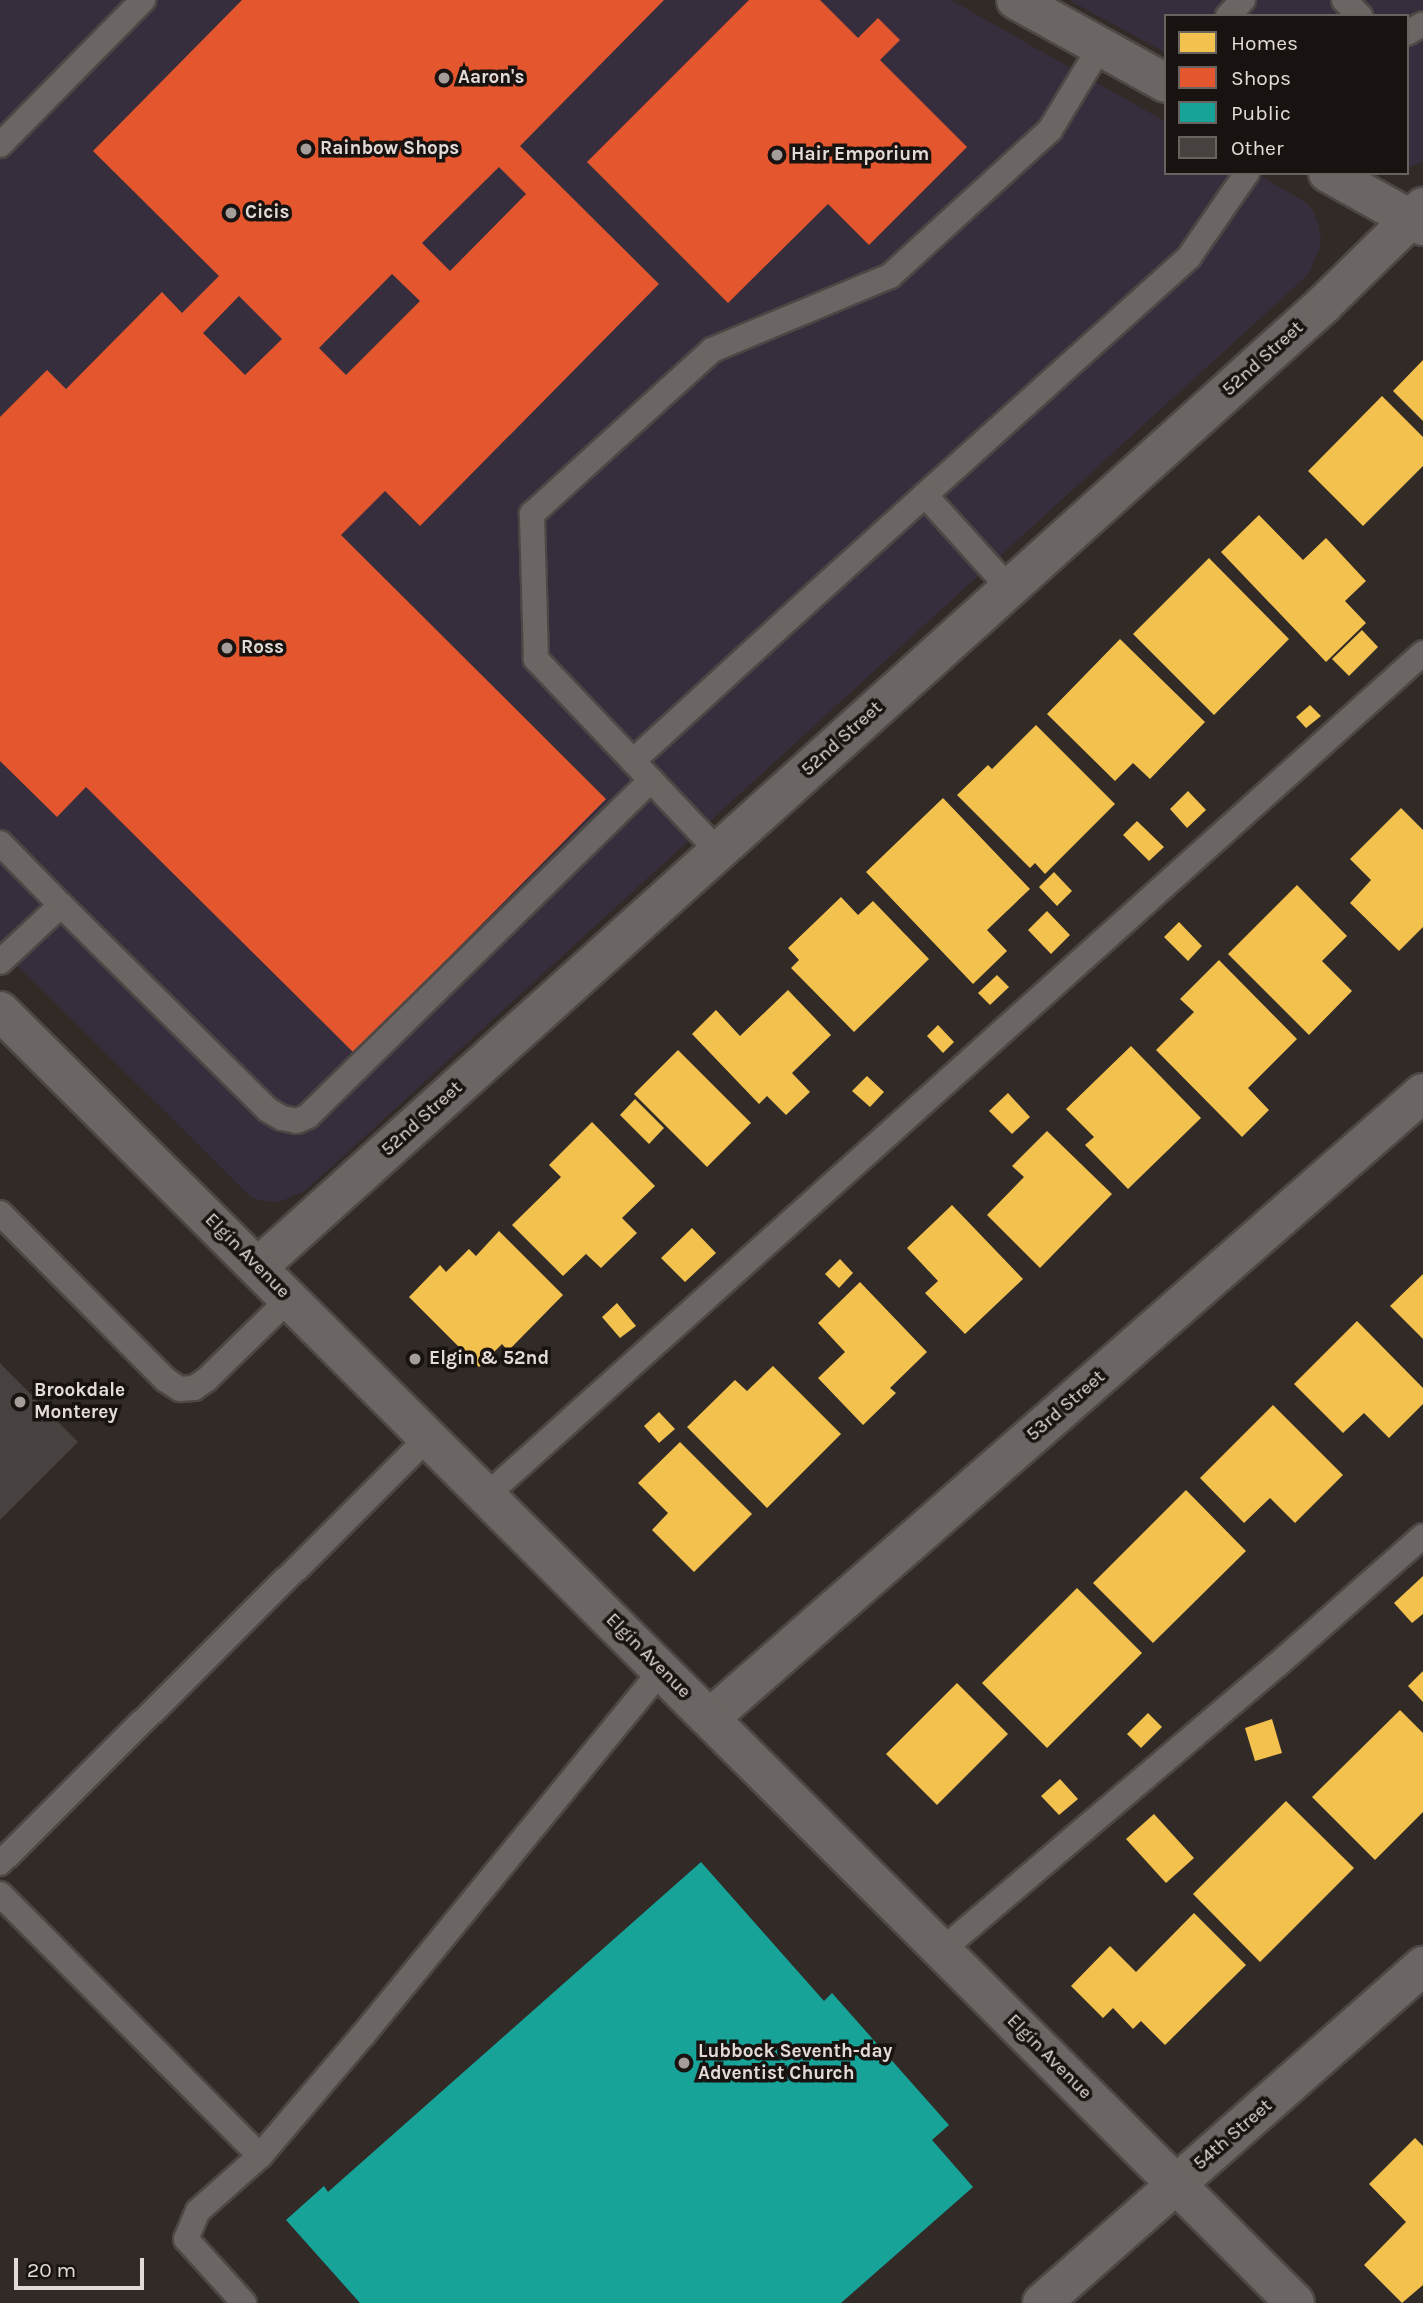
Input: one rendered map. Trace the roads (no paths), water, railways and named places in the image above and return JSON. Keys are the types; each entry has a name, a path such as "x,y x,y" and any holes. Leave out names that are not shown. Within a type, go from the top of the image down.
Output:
{"street":[{"path":"1016,0 1164,80"},
{"path":"1332,175 1419,218"},
{"name":"52nd Street","path":"258,1267 1419,218"},
{"name":"Elgin Avenue","path":"0,1011 1296,2303"},
{"name":"53rd Street","path":"710,1718 1423,1093"},
{"name":"54th Street","path":"1042,2303 1423,1966"}],"lane":[{"path":"0,145 143,0"},
{"path":"1230,14 1243,0"},
{"path":"1344,0 1358,14"},
{"path":"718,851 536,659 532,514 712,350 890,276 1050,130 1100,47"},
{"path":"633,761 1189,257 1247,175"},
{"path":"925,495 1009,589"},
{"path":"487,1495 1423,653"},
{"path":"0,843 268,1110 282,1118 297,1121 308,1116 652,780"},
{"path":"0,962 61,905"},
{"path":"0,1213 166,1380 180,1389 194,1388 206,1380 289,1299"},
{"path":"0,1863 429,1437"},
{"path":"942,1950 1276,1666 1423,1536"},
{"path":"244,2303 186,2239 198,2211 260,2156 363,2035 662,1670"},
{"path":"0,1894 260,2156"}],"place":[{"name":"Aaron's","path":"444,78"},
{"name":"Rainbow Shops","path":"306,149"},
{"name":"Hair Emporium","path":"777,155"},
{"name":"Cicis","path":"231,213"},
{"name":"Ross","path":"227,648"},
{"name":"Elgin & 52nd","path":"415,1359"},
{"name":"Brookdale Monterey","path":"20,1402"},
{"name":"Lubbock Seventh-day Adventist Church","path":"684,2063"}]}
